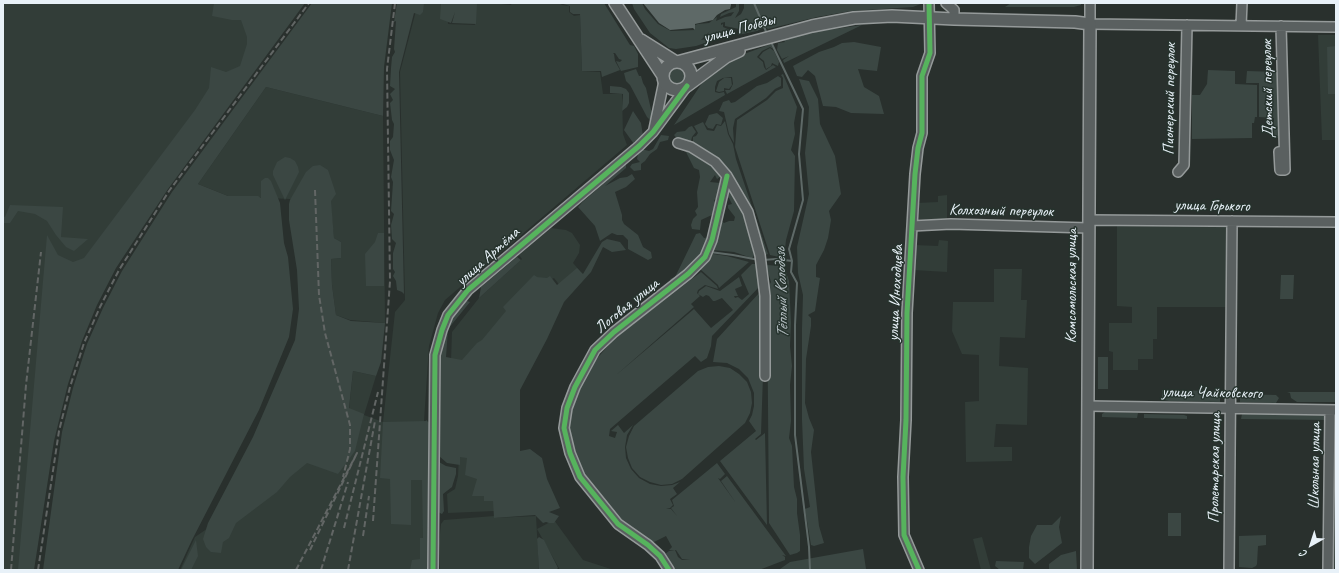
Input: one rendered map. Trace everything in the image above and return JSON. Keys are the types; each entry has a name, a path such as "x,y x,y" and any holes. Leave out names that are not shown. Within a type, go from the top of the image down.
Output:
{"main road":[{"path":"614,3 639,39 666,85 673,90 678,90 687,86 726,57 765,39"},
{"name":"улица Победы","path":"677,62 812,26 854,18 892,16 1076,22 1090,24"},
{"name":"Комсомольская улица","path":"1087,570 1090,24"},
{"path":"639,39 677,62 686,64 691,73 691,78 687,86"},
{"path":"663,79 665,68 672,62 677,62"}],"street":[{"name":"улица Иноходцева","path":"918,570 904,535 903,477 906,420 907,313 918,148 922,133 922,76 930,53 929,3"},
{"path":"946,3 954,10 954,19"},
{"name":"Комсомольская улица","path":"1090,3 1090,24"},
{"path":"1242,3 1242,26"},
{"name":"улица Победы","path":"1090,24 1336,27"},
{"name":"Пионерский переулок","path":"1178,172 1184,165 1187,25"},
{"name":"Детский переулок","path":"1281,26 1284,151"},
{"path":"653,132 663,79"},
{"name":"улица Артёма","path":"433,570 435,355 448,315 468,290 639,146 653,132 687,86"},
{"path":"678,143 691,147 715,162 727,176 748,212 760,259 765,296 765,376"},
{"name":"Логовая улица","path":"669,570 660,556 648,545 618,524 580,477 570,453 564,428 567,408 575,387 595,350 614,332 688,274 707,253 727,176"},
{"name":"улица Горького","path":"1089,224 1232,221 1336,222"},
{"name":"Пролетарская улица","path":"1229,570 1232,221"},
{"name":"Колхозный переулок","path":"912,226 951,224 1089,224"},
{"name":"улица Чайковского","path":"1088,406 1333,410"},
{"name":"Школьная улица","path":"1328,570 1333,410"}],"shaded area":[{"path":"3,3 258,3 251,55 84,265 19,570 3,570"},
{"path":"214,3 305,3 168,189 116,268 97,305 82,341 68,384 54,441 34,570 18,570 47,235 58,255 73,262 84,258 195,110 209,88 211,67 226,72 240,66 247,44 247,37 241,20 232,20 212,16"},
{"path":"312,3 392,3 384,67 383,116 266,87 198,184 228,196 258,196 261,198 261,181 268,178 271,181 280,203 284,243 288,257 293,309 289,337 259,410 178,570 43,570 62,432 73,388 87,344 103,308 122,271 172,192"},
{"path":"397,3 424,3 423,12 420,15 414,13 399,72 404,294 397,290 396,281 393,276 395,272 393,269 393,253 396,243 392,239 391,225 394,214 391,211 393,182 391,177 394,160 390,150 390,141 393,137 394,124 392,120 390,103 393,100 390,94 395,89 390,86 392,57 395,52 396,21 394,22"},
{"path":"418,3 447,3 448,24 475,25 476,3 511,5 512,3 559,3 569,6 569,12 574,16 580,15 582,71 600,72 603,94 622,94 623,134 627,145 445,300 438,313 429,346 424,421 431,422 432,570 180,570 195,537 308,460 349,410 353,371 376,376 364,415 383,422 395,312 405,300 400,72"},
{"path":"441,3 477,3 476,24 452,23 455,12 451,23 440,19"},
{"path":"560,3 604,3 630,45 634,46 638,54 638,67 621,71 616,61 620,62 622,60 619,59 615,53 613,53 615,61 620,70 602,77 601,71 582,71 580,14 573,14 570,12 570,6"},
{"path":"632,3 642,3 645,9 658,24 671,31 695,30 695,25 709,23 717,17 716,21 731,16 734,12 720,17 721,14 736,7 736,3 739,3 923,3 913,7 851,11 817,17 768,29 765,27 757,31 738,35 739,29 725,26 725,22 721,23 721,25 723,24 723,27 730,30 736,30 729,33 723,31 706,36 710,31 701,40 719,36 723,37 696,46 676,49 669,48 650,33 634,9","holes":["739,3 744,4 744,8 741,14 735,18 739,11"]},
{"path":"643,3 731,3 731,5 730,9 717,15 713,20 695,24 695,30 693,28 670,30 659,23"},
{"path":"1011,3 1081,3 1081,5 1074,7 1005,7"},
{"path":"862,25 784,63 783,60 789,56 782,59 777,50 778,43 785,42 784,40 814,32"},
{"path":"1318,35 1336,35 1336,140 1322,140"},
{"path":"854,42 881,47 877,71 858,69 864,87 879,96 884,114 851,113 836,107 823,106 815,76 808,70 802,77 797,76 793,66 819,52 842,43"},
{"path":"771,44 773,49 770,47 762,51 757,57 763,62 766,70 773,65 776,67 727,94 725,90 730,90 733,84 732,77 723,78 717,81 715,92 724,92 725,95 674,125 704,80 728,60"},
{"path":"1336,46 1336,94 1328,94 1327,47"},
{"path":"770,48 774,51 779,62 778,66 772,63 771,66 766,69 764,61 759,57 763,52"},
{"path":"677,67 683,70 686,76 683,82 677,85 671,82 668,76 671,70"},
{"path":"636,69 646,88 653,118 651,121 647,117 630,85 626,81 624,73"},
{"path":"1208,70 1235,71 1235,84 1257,85 1257,117 1255,117 1254,123 1252,123 1252,138 1192,139 1192,95 1200,95 1207,84"},
{"path":"1247,71 1278,72 1278,138 1274,138 1274,118 1259,117 1259,83 1246,83"},
{"path":"783,74 797,107 794,123 795,134 791,150 795,156 794,211 786,240 784,258 770,255 735,147 737,120 767,100 776,91 783,88 783,78 781,75"},
{"path":"778,76 781,78 781,86 735,119 733,128 734,143 729,134 724,112 719,111 723,102 729,100 731,103 735,102 757,86 767,83"},
{"path":"724,78 731,78 732,85 729,89 724,88 724,91 716,91 719,82"},
{"path":"799,79 809,81 818,99 820,124 835,156 841,194 829,211 831,220 828,238 824,250 816,265 816,277 820,278 815,311 808,315 811,318 811,326 806,359 805,403 814,430 811,452 819,526 824,543 814,546 811,545 805,509 810,507 804,469 802,420 803,295 798,273 797,247 809,194 805,153 809,107"},
{"path":"610,86 621,87 626,89 629,93 629,103 622,111 623,94 610,93"},
{"path":"266,87 383,116 385,323 350,320 336,315 332,285 331,259 341,258 341,242 334,238 330,201 228,196 198,184"},
{"path":"633,111 641,123 643,136 634,144 624,130"},
{"path":"717,113 723,118 721,125 716,124 713,129 708,128 705,124 709,115"},
{"path":"725,121 728,134 733,144 736,159 768,254 763,256 750,211 730,172 718,161 691,144 693,137 698,133 694,126 703,122 707,130 714,131 717,125 721,126"},
{"path":"692,126 696,132 689,143 684,140 679,141 674,135 677,132 685,131"},
{"path":"661,135 669,136 668,140 660,142 657,149 641,164 641,170 634,171 630,167 632,164 640,162 637,159 641,150 649,151 653,149"},
{"path":"684,148 713,163 720,172 720,177 717,179 715,175 710,182 720,183 720,197 714,200 716,204 714,214 701,220 700,230 692,229 691,225 693,219 697,215 695,211 698,207 697,192 700,177 699,170 694,168"},
{"path":"285,157 295,161 299,172 285,200 273,175 273,171 277,162"},
{"path":"626,164 626,168 605,186 620,178 627,177 632,174 635,179 626,187 615,192 624,224 638,235 643,247 651,252 652,258 648,260 628,249 628,240 623,235 612,233 600,241 595,226 578,207"},
{"path":"320,165 328,170 336,194 331,201 334,238 341,242 341,258 331,259 332,285 336,315 351,321 385,323 381,362 376,376 353,371 349,408 364,414 355,451 338,474 307,463 290,477 277,492 236,523 229,538 223,542 221,553 211,552 206,547 203,539 208,523 253,437 295,340 299,309 297,270 289,220 289,204 306,172 313,166"},
{"path":"729,190 734,193 745,215 752,238 754,256 752,258 734,252 712,250 719,231 717,225 720,220 724,223 734,221 735,217 728,208 728,205 732,204 729,198 724,197 725,192"},
{"path":"947,195 947,223 918,224 917,203 938,202 938,196"},
{"path":"10,205 63,207 61,237 88,239 74,251 66,247 47,221 35,214 18,211 10,223 3,223 3,216 5,217"},
{"path":"1117,225 1229,227 1228,307 1157,307 1157,339 1153,339 1153,359 1138,359 1138,370 1113,370 1113,352 1109,351 1109,323 1132,323 1132,307 1117,306"},
{"path":"551,228 566,230 572,233 580,245 579,253 573,263 580,271 561,287 554,278 550,280 541,279 538,277 507,309 510,314 466,362 451,360 452,332 479,298 522,259 519,255"},
{"path":"378,233 384,233 384,286 366,286 365,254 375,242"},
{"path":"700,233 704,238 710,237 704,251 678,279 671,281 670,279 675,277 696,234"},
{"path":"607,239 620,242 626,250 612,252 603,247 591,272 564,302 547,339 520,390 520,451 530,449 542,458 547,479 560,508 549,512 559,516 554,523 543,523 535,515 494,518 493,501 484,501 484,496 472,496 477,479 465,475 467,458 460,457 460,465 447,463 439,456 440,355 447,323 464,300 470,302 448,329 446,357 462,360 477,343 482,340 506,311 503,307 534,275 537,277 547,278 550,276 557,285 577,268 583,274 602,242"},
{"path":"939,240 948,241 947,272 914,270 915,245 938,246"},
{"path":"713,254 749,262 719,288 718,285 700,269 709,255"},
{"path":"517,257 521,260 479,298 481,287"},
{"path":"752,264 759,264 761,285 712,336 711,346 707,358 701,362 695,356 610,429 609,436 615,438 617,432 611,431 618,425 624,433 633,425 627,435 625,447 626,458 631,469 639,478 650,484 661,486 672,485 680,482 673,488 677,494 670,499 673,505 666,509 671,509 677,516 671,508 674,506 672,500 717,463 725,474 720,479 718,478 736,503 721,481 727,476 786,556 782,555 785,557 785,560 759,570 673,570 664,555 669,551 675,550 669,550 672,547 666,536 654,542 652,546 613,515 581,472 568,435 571,407 578,390 593,363 615,338 701,272 717,286 718,289 705,285 698,290 698,294 699,291 706,286 720,291 739,277 742,286 735,289 738,296 734,296 735,298 738,297 742,300 749,294 741,275","holes":["698,294 703,297 706,295 709,296 713,301 722,298 733,310 711,328 694,309 615,376 694,307 691,304 700,296","675,550 682,559 690,559 682,560 678,557"]},
{"path":"766,265 781,266 785,269 789,281 791,323 790,346 792,366 790,385 791,421 789,438 792,446 794,487 797,499 800,535 800,551 790,555 769,523 767,290 771,282"},
{"path":"994,269 1022,269 1021,300 1027,300 1025,338 1000,337 999,366 1028,368 1027,425 996,424 994,447 1012,447 1012,461 966,462 965,402 979,401 979,355 962,354 952,331 953,302 994,302"},
{"path":"1281,275 1294,275 1293,299 1280,299"},
{"path":"760,292 763,375 761,434 755,439 756,440 765,433 767,525 720,461 756,431 749,421 754,406 754,393 748,378 739,369 727,363 713,362 717,339"},
{"path":"1098,357 1108,357 1108,389 1098,389"},
{"path":"719,366 730,368 747,382 751,392 752,403 750,413 745,423 682,479 672,484 661,485 640,477 632,468 626,447 634,426 698,371 708,367"},
{"path":"1162,390 1220,391 1220,402 1164,400 1162,397"},
{"path":"1287,392 1336,392 1336,402 1297,402 1291,398 1290,393"},
{"path":"1240,394 1276,395 1279,398 1276,403 1240,402"},
{"path":"1105,412 1138,413 1137,418 1102,417 1102,414"},
{"path":"1244,412 1328,414 1328,420 1241,419"},
{"path":"1144,414 1184,415 1187,416 1187,419 1144,418"},
{"path":"426,420 430,424 430,570 410,570 412,560 420,559 420,538 423,538 422,480 411,480 411,525 391,524 390,479 380,478 383,422"},
{"path":"1335,426 1336,570 1330,570"},
{"path":"459,456 467,457 479,478 485,495 495,499 495,511 448,513 447,494 455,489 458,476"},
{"path":"439,462 446,466 456,468 456,474 452,487 443,494 444,511 442,514 438,512"},
{"path":"1168,513 1181,513 1181,536 1168,536"},
{"path":"494,516 494,518 536,516 539,570 440,570 439,543 441,524 444,520"},
{"path":"1061,516 1059,527 1062,543 1035,564 1029,558 1031,536 1037,525 1052,525"},
{"path":"554,520 583,560 614,570 560,570 537,529"},
{"path":"1266,535 1266,545 1258,546 1256,566 1252,568 1239,567 1239,536"},
{"path":"539,537 544,540 558,568 556,570 539,570 537,539"},
{"path":"982,537 991,570 981,570 973,539"},
{"path":"196,540 198,556 191,570 181,570"},
{"path":"863,549 866,569 871,570 774,570 780,569 790,562"},
{"path":"1076,551 1077,570 1049,570 1049,564 1061,555"},
{"path":"996,561 1024,562 1023,570 1000,570 995,566"}],"waterway":[{"name":"Тёплый Колодезь","path":"754,3 767,34"},
{"name":"Тёплый Колодезь","path":"771,42 803,109 799,154 803,200 789,249 792,261 791,272 797,283 795,325 795,435 809,547 810,570"},
{"path":"710,252 759,260"},
{"path":"763,260 776,259 792,261"}],"railway":[{"path":"38,570 59,431 70,387 84,343 100,307 119,270 169,191 309,3"},
{"path":"373,521 390,281 387,69 395,3"},
{"path":"315,190 319,295 325,333 350,425 350,449 343,477"},
{"path":"11,570 26,385 41,252"},
{"path":"344,528 378,392"},
{"path":"348,570 375,421"},
{"path":"296,570 357,453 310,550"},
{"path":"321,570 348,482"},
{"path":"363,536 369,496"}],"cycle path":[{"path":"919,570 904,535 903,477 906,420 907,313 915,174 918,148 922,133 922,76 930,53 929,3"},
{"path":"433,570 435,355 448,315 468,290 639,146 653,132 687,86"},
{"path":"669,570 660,556 648,545 618,524 580,477 570,453 564,428 567,408 575,387 595,350 614,332 688,274 705,257 712,240 727,176"}]}
